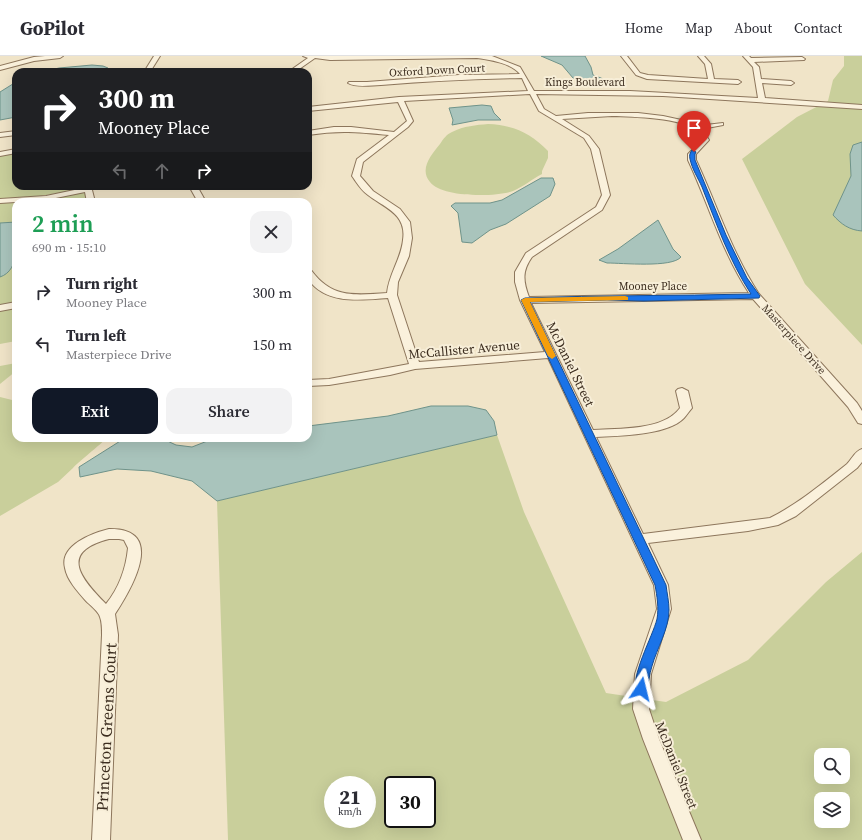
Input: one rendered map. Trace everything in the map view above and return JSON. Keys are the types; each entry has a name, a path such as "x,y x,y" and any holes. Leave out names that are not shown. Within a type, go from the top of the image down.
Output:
{"street":[{"path":"0,68 26,61 60,56"},
{"path":"149,68 156,56"},
{"name":"McDaniel Street","path":"310,57 477,56 492,58 518,68 524,76 541,110 577,130 587,137 593,146 606,196 599,208 529,255 520,266 518,279 525,300 661,585 664,609 660,629 643,674 640,697 641,709 692,840"},
{"path":"624,56 638,74 647,77 738,82"},
{"path":"701,56 708,64 712,81"},
{"path":"296,68 310,57"},
{"path":"748,58 802,58"},
{"path":"748,58 756,67 762,100"},
{"name":"Oxford Down Court","path":"351,83 367,84 459,77 524,76"},
{"path":"759,81 791,83"},
{"name":"Kings Boulevard","path":"312,109 399,99 531,92 645,93 862,107"},
{"path":"399,99 410,121 396,134 360,161 356,176 361,184 370,193 397,211 406,222 408,238 405,256 393,282 392,295 415,366"},
{"path":"555,118 581,115 654,116 678,120 697,128 721,124"},
{"name":"Masterpiece Drive","path":"697,128 704,133 706,140 692,154 692,160 704,186 722,235 744,278 756,296 853,405 862,420"},
{"path":"312,132 334,129 351,129 396,134"},
{"path":"0,135 12,134"},
{"path":"0,154 12,152"},
{"path":"46,198 80,190"},
{"path":"0,201 12,200"},
{"path":"312,279 325,291 344,298 392,295"},
{"name":"Mooney Place","path":"525,300 607,297 644,299 756,296"},
{"path":"0,308 12,306"},
{"name":"McCallister Avenue","path":"312,383 329,382 390,372 415,366 551,355"},
{"path":"590,434 651,428 672,422 680,417 686,408 682,391"},
{"path":"640,539 773,522 791,513 852,465 862,453"},
{"path":"105,534 118,534 129,537 134,544 135,555 121,596 108,614 95,603 74,573 71,564 75,554 83,545 93,538 105,534"},
{"name":"Princeton Greens Court","path":"101,840 110,635 108,614"}],"green space":[{"path":"844,56 862,56 862,345 805,284 742,159 797,117 828,101 833,80 844,66"},
{"path":"488,124 506,126 521,131 542,145 548,151 548,158 542,174 513,191 482,195 470,195 446,191 436,187 430,182 427,177 426,167 430,157 445,137 461,128"},
{"path":"12,154 12,190 76,190 34,197 0,199 0,155"},
{"path":"84,192 86,198 53,198"},
{"path":"12,202 12,304 0,305 0,203"},
{"path":"12,309 12,342 0,344 0,311"},
{"path":"12,364 12,374 0,384 0,366"},
{"path":"0,397 12,400 12,442 102,442 58,482 0,516"},
{"path":"497,435 524,512 606,693 666,702 748,660 826,582 862,552 862,840 228,840 217,501"}],"water":[{"path":"541,56 585,56 591,67 593,75 608,82 603,84 579,82 573,78 562,65"},
{"path":"92,65 108,68 59,68"},
{"path":"12,84 12,118 0,120 0,92"},
{"path":"482,105 491,106 494,113 501,120 478,120 452,125 453,120 449,108"},
{"path":"862,142 862,231 846,226 833,215 851,176 850,154 853,145"},
{"path":"541,178 553,178 555,184 550,196 506,224 490,230 472,243 462,242 458,213 451,206 455,203 490,203 502,200"},
{"path":"658,220 673,249 681,257 668,263 658,264 607,263 599,260 618,249"},
{"path":"12,222 12,266 7,273 0,277 0,223"},
{"path":"431,406 468,406 486,410 494,421 497,435 217,501 192,481 151,471 117,469 80,477 79,467 119,442 170,442 176,445 192,447 205,442 312,442 312,426 388,416"}],"slow traffic":[{"path":"552,356 525,300 607,297 625,298"}],"route":[{"path":"641,689 647,660 660,629 664,609 661,585 525,300 607,297 644,299 756,296 744,278 722,235 704,186 692,160 692,154 694,152"}]}
